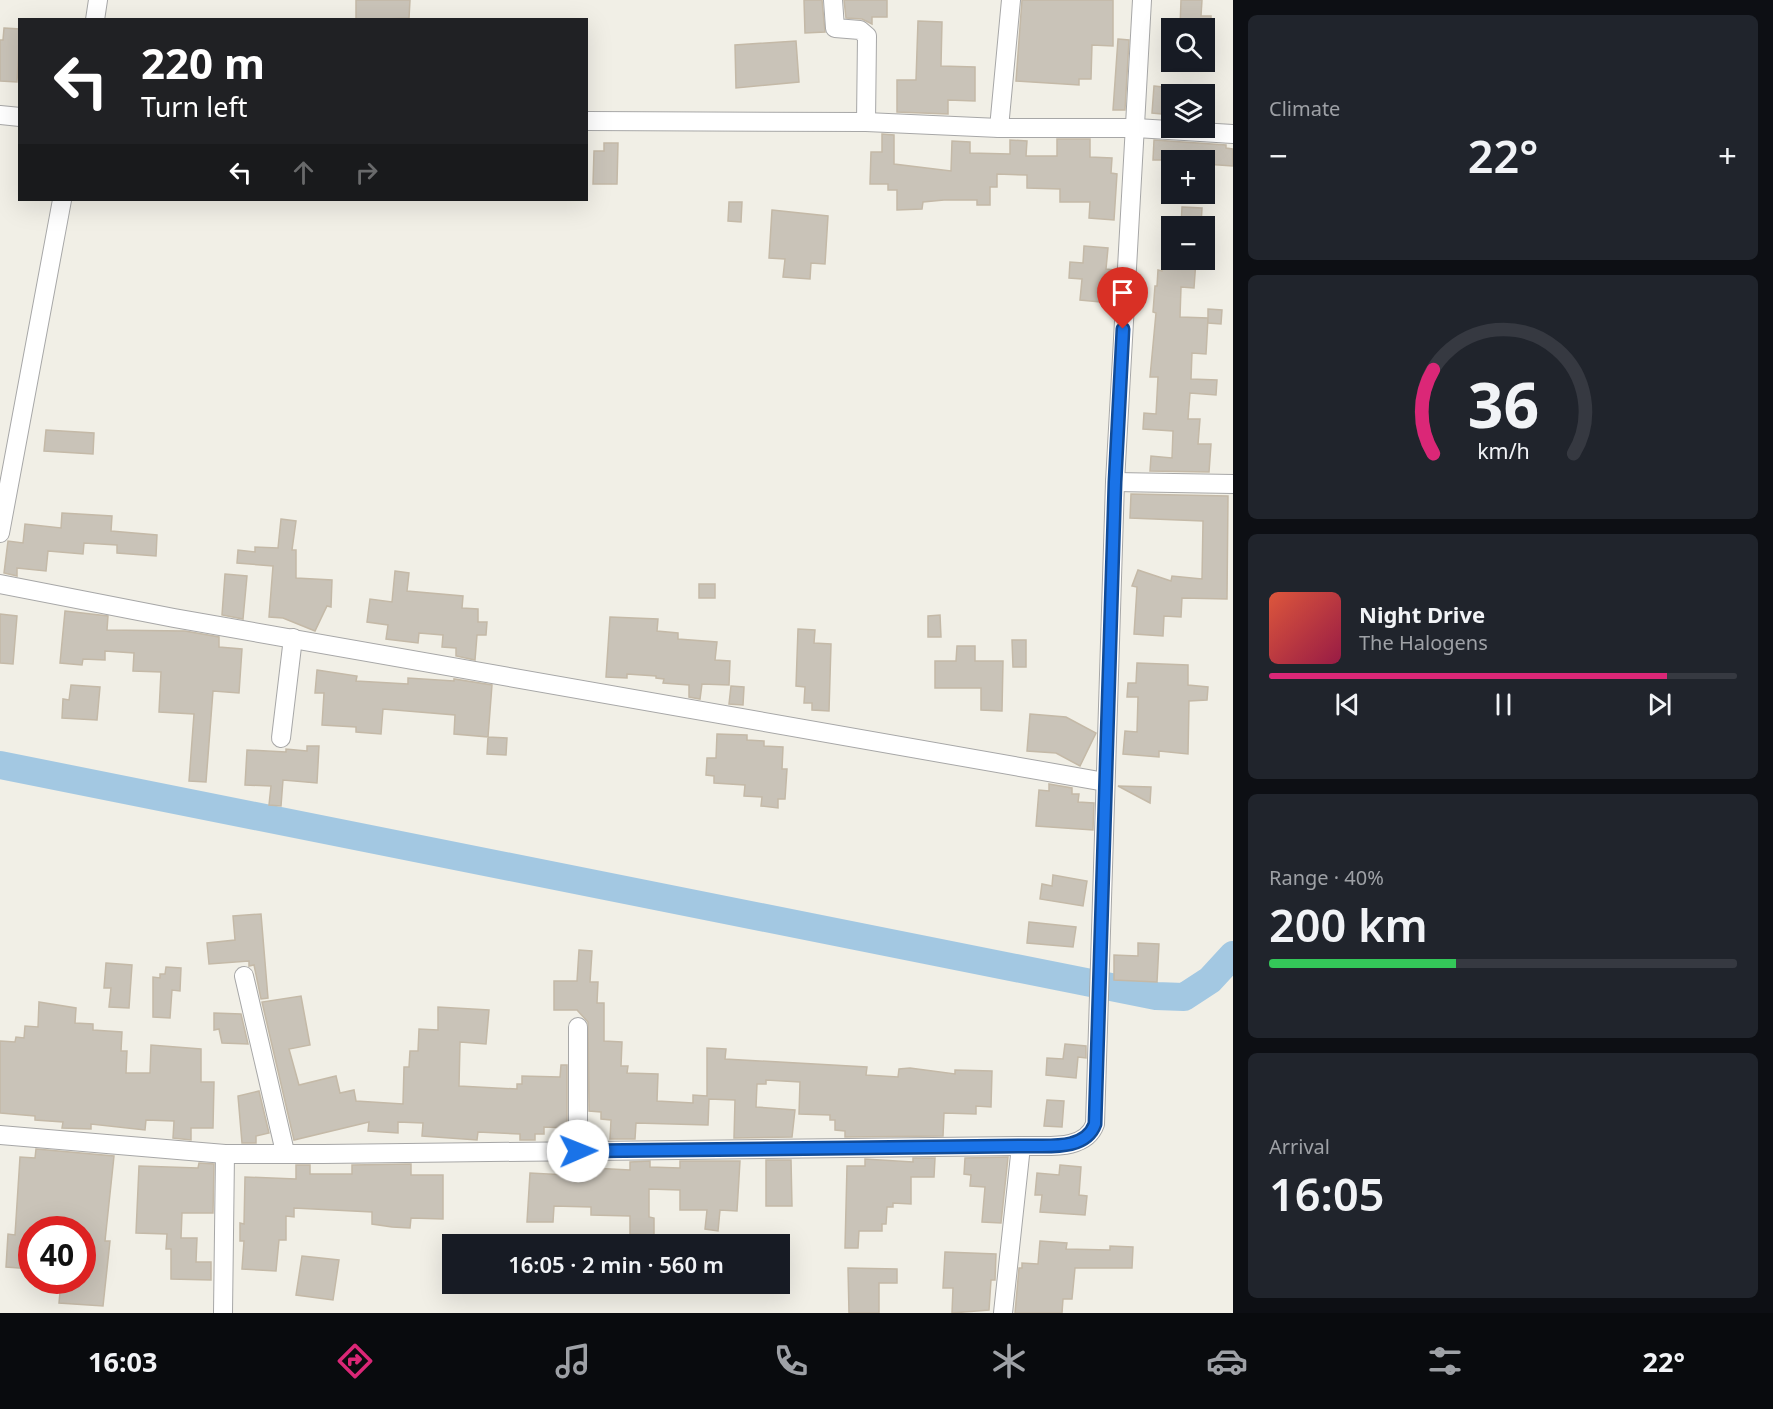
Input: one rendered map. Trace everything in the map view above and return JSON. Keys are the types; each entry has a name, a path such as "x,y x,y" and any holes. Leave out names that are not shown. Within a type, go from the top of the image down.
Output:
{"street":[{"path":"95,18 98,0"},
{"path":"833,0 835,28 860,30 867,36 866,122"},
{"path":"999,128 1011,0"},
{"path":"0,1135 225,1154 285,1152 323,1154 1021,1146 1078,1143 1092,1131 1099,996 1115,482 1142,0"},
{"path":"0,116 18,117"},
{"path":"588,121 866,122 999,128 1136,128 1233,134"},
{"path":"0,533 62,201"},
{"path":"1115,482 1233,484"},
{"path":"0,584 1105,782"},
{"path":"281,738 293,638"},
{"path":"244,976 255,1032 285,1152"},
{"path":"578,1027 578,1151"},
{"path":"1003,1313 1021,1146"},
{"path":"223,1313 225,1154"}],"building":[{"path":"356,0 410,0 409,18 356,18"},
{"path":"804,0 822,0 825,32 805,33"},
{"path":"844,0 887,0 887,17 872,17 872,24 862,19 846,18"},
{"path":"1022,0 1113,0 1113,46 1092,45 1091,79 1079,79 1079,85 1016,81"},
{"path":"1181,0 1202,0 1201,16 1211,16 1211,18 1180,18"},
{"path":"918,21 942,22 941,66 975,67 975,101 948,100 948,114 897,112 897,80 916,80"},
{"path":"4,28 18,29 17,82 0,81 0,40 3,40"},
{"path":"1118,39 1129,40 1125,110 1113,110"},
{"path":"796,41 799,82 736,88 735,45"},
{"path":"1154,86 1161,87 1161,114 1152,113"},
{"path":"882,134 894,135 894,164 951,171 952,141 970,142 970,153 1010,154 1010,140 1027,141 1026,156 1057,156 1057,139 1090,139 1090,157 1112,158 1111,173 1117,174 1114,220 1089,218 1090,202 1060,202 1060,189 1027,188 1027,175 997,174 997,187 990,187 990,205 977,205 977,200 944,200 923,202 922,209 897,210 897,190 888,190 888,184 870,184 871,152 882,152"},
{"path":"1154,140 1226,145 1226,148 1233,149 1233,166 1215,165 1215,150 1161,150 1161,160 1153,160"},
{"path":"604,143 618,143 617,184 593,184 594,151 604,151"},
{"path":"729,202 742,202 741,222 728,221"},
{"path":"1182,207 1202,208 1202,216 1182,216"},
{"path":"772,210 828,216 825,264 811,263 810,279 783,277 785,259 769,258"},
{"path":"1084,246 1108,248 1106,269 1114,270 1111,303 1080,300 1082,279 1069,278 1070,262 1083,263"},
{"path":"1158,270 1195,270 1194,288 1181,287 1180,317 1208,318 1206,354 1192,353 1191,379 1217,380 1216,395 1190,393 1188,419 1200,419 1198,444 1211,444 1209,472 1150,471 1151,456 1172,458 1173,431 1143,429 1144,413 1156,414 1158,377 1150,377 1156,313 1153,312 1155,286 1157,286"},
{"path":"1208,309 1222,310 1221,324 1208,323"},
{"path":"46,430 94,433 93,454 44,451"},
{"path":"1131,494 1228,496 1227,599 1182,598 1181,617 1164,616 1163,636 1134,634 1137,587 1132,586 1138,570 1171,581 1172,576 1202,579 1203,521 1130,518"},
{"path":"62,513 112,516 111,531 157,535 156,556 117,553 117,545 84,543 83,554 48,551 46,571 17,568 17,576 4,573 8,541 23,543 25,524 61,528"},
{"path":"281,519 296,521 292,550 296,550 296,578 332,580 331,607 327,606 315,631 283,618 269,617 273,566 237,563 238,550 255,552 255,547 278,548"},
{"path":"395,571 409,573 407,591 463,596 462,608 478,609 478,622 487,622 486,635 477,635 475,660 456,656 456,648 442,647 443,635 419,633 418,643 386,639 388,625 367,622 370,599 392,602"},
{"path":"225,574 247,576 243,619 222,615"},
{"path":"699,584 715,584 715,598 699,598"},
{"path":"65,611 108,616 107,630 185,631 219,637 219,647 242,649 239,693 213,691 206,782 189,781 194,714 159,712 161,672 133,671 134,653 105,651 105,660 83,659 82,665 60,663"},
{"path":"0,614 17,616 13,664 0,663"},
{"path":"940,615 941,637 928,637 928,616"},
{"path":"610,617 658,619 657,631 678,633 678,639 717,642 715,660 730,661 729,685 702,684 700,699 689,697 689,685 663,683 664,679 656,678 656,676 627,674 627,678 606,677"},
{"path":"798,629 815,630 814,643 831,644 829,711 812,710 812,703 804,703 805,687 796,686"},
{"path":"1012,640 1026,640 1026,667 1013,667"},
{"path":"957,646 975,646 975,661 1003,661 1002,711 981,710 981,688 935,688 935,661 956,661"},
{"path":"1137,663 1188,665 1188,685 1208,687 1207,700 1189,701 1188,754 1159,751 1159,757 1123,754 1125,731 1137,732 1138,697 1127,697 1128,683 1136,683"},
{"path":"317,670 357,676 356,681 408,684 408,678 454,681 454,679 492,685 488,737 454,734 455,715 383,709 381,734 356,732 356,727 322,725 324,693 315,693"},
{"path":"71,685 100,687 97,720 62,718 63,699 69,700"},
{"path":"731,686 744,687 743,705 729,704"},
{"path":"1030,714 1066,717 1096,733 1080,766 1056,753 1027,751"},
{"path":"717,734 747,735 747,740 764,741 764,746 783,747 782,769 787,769 785,799 778,799 778,808 761,806 762,797 744,796 745,785 714,783 714,776 706,775 707,758 716,758"},
{"path":"488,737 507,738 506,755 487,754"},
{"path":"307,746 319,746 317,783 283,780 281,806 269,805 271,786 245,785 247,750 307,751"},
{"path":"1049,784 1072,788 1072,794 1079,794 1078,802 1094,803 1093,830 1036,826 1039,790 1049,791"},
{"path":"1118,786 1151,787 1150,803"},
{"path":"1053,875 1087,881 1083,906 1040,899 1042,884 1052,886"},
{"path":"261,914 268,998 261,999 254,965 249,966 249,961 209,964 207,943 235,940 233,916"},
{"path":"1029,922 1076,927 1073,947 1027,943"},
{"path":"1138,943 1159,944 1157,982 1114,980 1114,955 1138,956"},
{"path":"579,950 592,951 590,982 598,982 597,1003 604,1003 604,1041 622,1042 621,1066 628,1066 627,1073 658,1074 657,1101 693,1103 693,1095 707,1096 707,1048 726,1049 725,1059 867,1067 866,1075 898,1077 899,1069 910,1068 955,1074 955,1070 992,1071 991,1107 976,1106 976,1114 944,1113 943,1136 845,1137 845,1131 835,1130 835,1120 830,1120 830,1115 799,1114 800,1082 766,1080 766,1084 757,1084 756,1107 795,1110 792,1137 734,1138 735,1100 709,1099 708,1125 636,1123 635,1139 610,1139 611,1120 601,1119 601,1112 589,1111 588,1022 577,1010 554,1010 554,981 577,981"},
{"path":"106,963 132,965 129,1008 109,1007 111,988 104,988"},
{"path":"166,967 181,968 180,991 172,990 170,1018 153,1017 153,977 160,978 160,974 165,974"},
{"path":"301,996 310,1045 289,1049 299,1085 336,1076 340,1093 354,1090 356,1101 403,1104 404,1067 409,1067 410,1051 418,1051 419,1029 438,1030 438,1007 489,1010 486,1044 460,1042 459,1086 517,1089 517,1084 522,1084 522,1076 560,1077 561,1065 567,1065 567,1128 544,1127 544,1134 535,1134 535,1140 520,1140 520,1134 478,1132 477,1140 422,1136 423,1123 398,1122 398,1133 368,1131 369,1122 294,1140 262,1002"},
{"path":"39,1002 76,1008 75,1023 93,1024 93,1030 122,1032 121,1051 127,1051 126,1073 150,1073 151,1045 201,1049 201,1082 214,1082 213,1128 191,1128 191,1140 173,1138 174,1121 146,1120 145,1130 91,1124 91,1129 62,1128 63,1122 35,1120 35,1116 0,1113 0,1041 15,1042 16,1037 24,1038 25,1026 38,1027"},
{"path":"214,1013 241,1014 248,1044 222,1043 219,1029 214,1030"},
{"path":"1065,1044 1086,1046 1086,1058 1078,1057 1076,1078 1046,1075 1047,1058 1063,1059"},
{"path":"259,1091 269,1133 256,1136 256,1143 242,1143 238,1096"},
{"path":"1047,1100 1064,1101 1062,1127 1044,1126"},
{"path":"36,1149 114,1156 105,1241 110,1241 103,1306 59,1303 60,1294 96,1294 96,1216 18,1216 18,1268 6,1267 8,1234 15,1235 20,1157 35,1158"},
{"path":"1008,1157 1001,1223 982,1222 985,1187 970,1186 971,1175 964,1174 965,1158"},
{"path":"913,1158 935,1158 934,1177 911,1177 911,1204 893,1203 893,1207 887,1207 886,1224 882,1224 882,1231 859,1231 858,1248 845,1248 847,1166 865,1166 865,1159 913,1162"},
{"path":"766,1160 791,1160 792,1206 766,1206"},
{"path":"650,1161 650,1167 680,1168 680,1161 740,1161 737,1211 720,1210 718,1231 705,1229 707,1210 680,1210 680,1190 649,1189 649,1217 654,1218 654,1234 630,1234 630,1216 591,1215 591,1207 554,1206 553,1222 527,1222 530,1173 567,1175 567,1172 592,1173 593,1168 630,1170 630,1162"},
{"path":"199,1163 214,1164 213,1213 182,1213 181,1238 197,1238 196,1262 211,1262 211,1280 171,1279 171,1249 166,1249 167,1234 136,1233 139,1166 198,1168"},
{"path":"411,1164 411,1175 443,1175 443,1219 411,1218 410,1228 392,1227 372,1224 372,1212 294,1208 294,1217 286,1216 286,1240 279,1240 276,1271 242,1269 244,1241 240,1241 240,1223 244,1224 245,1177 296,1179 296,1165 310,1165 310,1174 352,1174 352,1165"},
{"path":"1060,1165 1081,1167 1079,1195 1087,1196 1085,1215 1040,1212 1042,1195 1035,1195 1037,1173 1059,1175"},
{"path":"1040,1241 1067,1243 1066,1249 1110,1250 1110,1246 1133,1247 1132,1268 1075,1268 1072,1299 1063,1299 1062,1313 1015,1313 1019,1268 1022,1268 1022,1263 1038,1264"},
{"path":"945,1252 996,1254 995,1280 991,1280 989,1310 952,1313 953,1288 943,1288"},
{"path":"302,1256 339,1260 333,1300 296,1295"},
{"path":"848,1268 897,1269 897,1283 879,1283 879,1313 849,1313"}],"waterway":[{"path":"0,765 1156,996 1184,997 1210,980 1233,955"}],"route":[{"path":"578,1151 1021,1146 1078,1143 1092,1131 1095,1124 1115,482 1123,329"}]}
